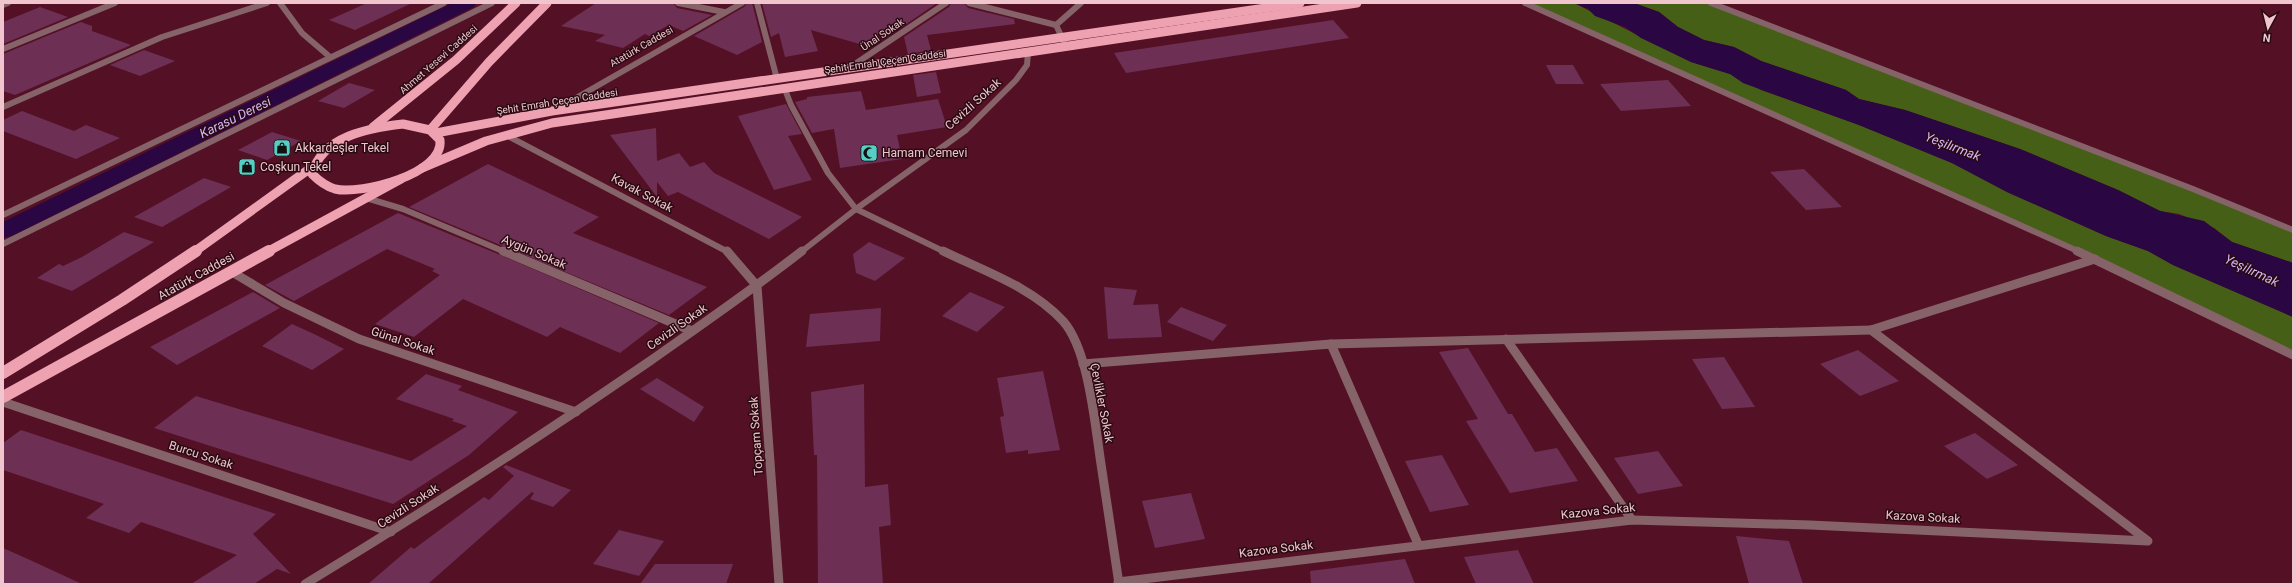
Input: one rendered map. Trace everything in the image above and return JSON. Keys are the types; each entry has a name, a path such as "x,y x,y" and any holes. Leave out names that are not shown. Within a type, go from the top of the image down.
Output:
{"highway":[{"name":"Ahmet Yesevi Caddesi","path":"371,129 456,60 516,3"},
{"path":"434,131 489,62 547,3"},
{"name":"Şehit Emrah Çeçen Caddesi","path":"434,131 552,111 1300,3"},
{"name":"Şehit Emrah Çeçen Caddesi","path":"422,168 461,150 506,134 552,123 784,87 1357,3"},
{"name":"Atatürk Caddesi","path":"3,372 101,314 267,203 312,167 316,160 331,146 355,134 371,129 403,124 434,131 441,143 440,149 430,162 422,168 3,397"},
{"name":"Atatürk Caddesi","path":"312,167 312,174 316,180 325,186 339,189 375,187 401,179"}],"street":[{"path":"3,5 8,3"},
{"path":"3,49 115,3"},
{"path":"3,107 162,37 267,3"},
{"path":"280,3 296,29 310,44 330,57"},
{"path":"3,215 444,3"},
{"path":"3,244 492,3"},
{"path":"678,3 724,12"},
{"name":"Atatürk Caddesi","path":"552,111 742,3"},
{"path":"757,3 777,79"},
{"name":"Ünal Sokak","path":"848,68 946,3"},
{"path":"969,3 1056,25"},
{"path":"1056,25 1081,3"},
{"path":"1525,3 2095,259 2293,355"},
{"path":"1711,3 2186,186 2293,230"},
{"path":"1056,25 1066,46"},
{"name":"Cevizli Sokak","path":"305,584 391,532 576,412 757,286 856,209 966,130 991,108 1027,65 1028,52"},
{"path":"784,87 791,105 828,173 856,209"},
{"name":"Kavak Sokak","path":"506,134 725,249 757,286"},
{"name":"Aygün Sokak","path":"366,198 403,209 692,331"},
{"name":"Çevlikler Sokak","path":"856,209 1019,288 1041,301 1064,322 1075,341 1089,388 1118,583"},
{"path":"1083,364 1331,344 1871,330 2095,259"},
{"name":"Günal Sokak","path":"232,272 284,303 359,339 576,412"},
{"name":"Topçam Sokak","path":"757,286 779,584"},
{"name":"Kazova Sokak","path":"1118,583 1418,544 1632,520 1810,525 2148,541 1871,330"},
{"path":"1506,339 1632,520"},
{"path":"1331,344 1418,544"},
{"name":"Burcu Sokak","path":"3,402 391,532"}],"green space":[{"path":"1525,3 1574,3 1691,62 1730,74 1761,90 1859,125 1952,163 2007,192 2106,236 2148,251 2173,265 2293,317 2293,355 2095,259"},
{"path":"1634,3 1711,3 2293,230 2293,263 2232,242 2214,228 2179,214 2160,211 2118,190 2020,149 1905,110 1859,99 1846,90 1761,61 1734,47 1704,40 1678,27 1659,12"}],"water":[{"name":"Yeşilırmak","path":"1574,3 1634,3 1659,12 1678,27 1704,40 1734,47 1761,61 1846,90 1859,99 1905,110 2020,149 2118,190 2160,211 2204,221 2232,242 2293,263 2293,317 2173,265 2148,251 2106,236 2007,192 1952,163 1859,125 1743,83 1730,74 1691,62 1641,38 1625,27 1595,16 1588,9"}],"building":[{"path":"367,3 412,3 355,30 329,20"},
{"path":"596,3 673,3 677,8 712,15 683,31 669,25 649,36 645,34 623,48 595,41 605,35 561,26"},
{"path":"747,3 752,3 762,42 737,55 694,36 744,7"},
{"path":"762,3 937,3 902,27 900,19 863,45 811,30 818,51 785,57 779,33 771,37"},
{"path":"951,3 964,3 968,8 1014,19 1015,24 927,35 931,50 908,54 904,37 949,7"},
{"path":"40,7 68,17 3,44 3,22"},
{"path":"1333,20 1349,38 1126,73 1114,53"},
{"path":"81,22 92,26 92,31 131,45 15,95 3,91 3,54"},
{"path":"144,50 175,61 140,76 110,65"},
{"path":"1546,65 1573,65 1584,84 1556,84"},
{"path":"936,72 941,93 917,97 913,75"},
{"path":"1668,80 1691,106 1621,111 1600,84"},
{"path":"349,83 375,90 344,108 318,101"},
{"path":"861,91 866,110 938,99 947,127 897,135 902,159 840,168 834,129 812,133 795,102 807,99 807,97"},
{"path":"786,104 802,134 788,136 812,180 774,190 738,116"},
{"path":"22,111 74,131 86,125 120,138 76,159 3,131 3,120"},
{"path":"656,128 657,161 679,153 690,167 704,162 714,173 802,217 769,239 678,192 668,196 657,182 657,197 610,135"},
{"path":"272,132 301,141 267,160 238,150"},
{"path":"488,164 599,217 573,233 707,287 669,315 409,207"},
{"path":"1804,169 1842,207 1806,210 1770,172"},
{"path":"204,178 231,187 162,227 134,217"},
{"path":"398,213 659,323 620,353 560,327 547,337 463,299 414,337 375,324 440,275 432,271 435,269 387,249 294,301 265,285"},
{"path":"124,232 154,242 72,291 37,278 59,264 63,266 82,257"},
{"path":"869,242 905,258 875,281 856,273 853,254"},
{"path":"1104,287 1137,290 1133,305 1158,304 1162,337 1108,339"},
{"path":"253,292 280,308 177,365 150,347"},
{"path":"970,292 1005,307 977,332 942,316"},
{"path":"1181,307 1227,325 1213,341 1167,322"},
{"path":"881,308 880,341 806,347 810,314"},
{"path":"292,324 344,349 312,370 262,346"},
{"path":"1468,348 1508,414 1512,414 1535,452 1557,448 1578,481 1510,493 1466,421 1478,419 1439,352"},
{"path":"1858,350 1899,381 1860,396 1820,364"},
{"path":"1724,357 1755,407 1722,409 1692,359"},
{"path":"1043,371 1060,450 1028,454 1028,450 1006,453 1000,417 1004,416 997,378"},
{"path":"426,374 462,386 458,390 518,412 469,455 393,504 154,428 196,396 411,461 467,426 452,421 454,419 396,399"},
{"path":"657,378 704,407 694,422 640,389"},
{"path":"864,384 865,487 888,484 891,525 879,527 883,584 818,584 817,455 814,455 811,392"},
{"path":"21,430 276,514 253,534 291,574 277,569 254,584 191,584 237,555 141,522 129,533 86,518 104,504 3,470 3,443"},
{"path":"1975,433 2018,465 1987,479 1944,446"},
{"path":"1658,451 1683,486 1638,494 1614,458"},
{"path":"1442,455 1469,505 1430,512 1405,461"},
{"path":"506,465 571,490 553,507 530,499 534,493 532,492 428,584 368,584 411,547 414,549 484,497 489,500 514,476 503,467"},
{"path":"1191,493 1205,539 1155,548 1142,501"},
{"path":"619,530 664,541 639,576 593,564"},
{"path":"1736,536 1789,541 1803,584 1749,584"},
{"path":"3,548 30,560 82,584 3,584"},
{"path":"1518,550 1534,584 1476,584 1464,557"},
{"path":"1405,559 1415,584 1311,584 1310,571"},
{"path":"655,564 733,564 726,584 640,584"}],"waterway":[{"name":"Karasu Deresi","path":"3,231 467,3"}],"place":[{"name":"Akkardeşler Tekel","path":"282,148"},
{"name":"Hamam Cemevi","path":"869,153"},
{"name":"Coşkun Tekel","path":"247,167"}]}
